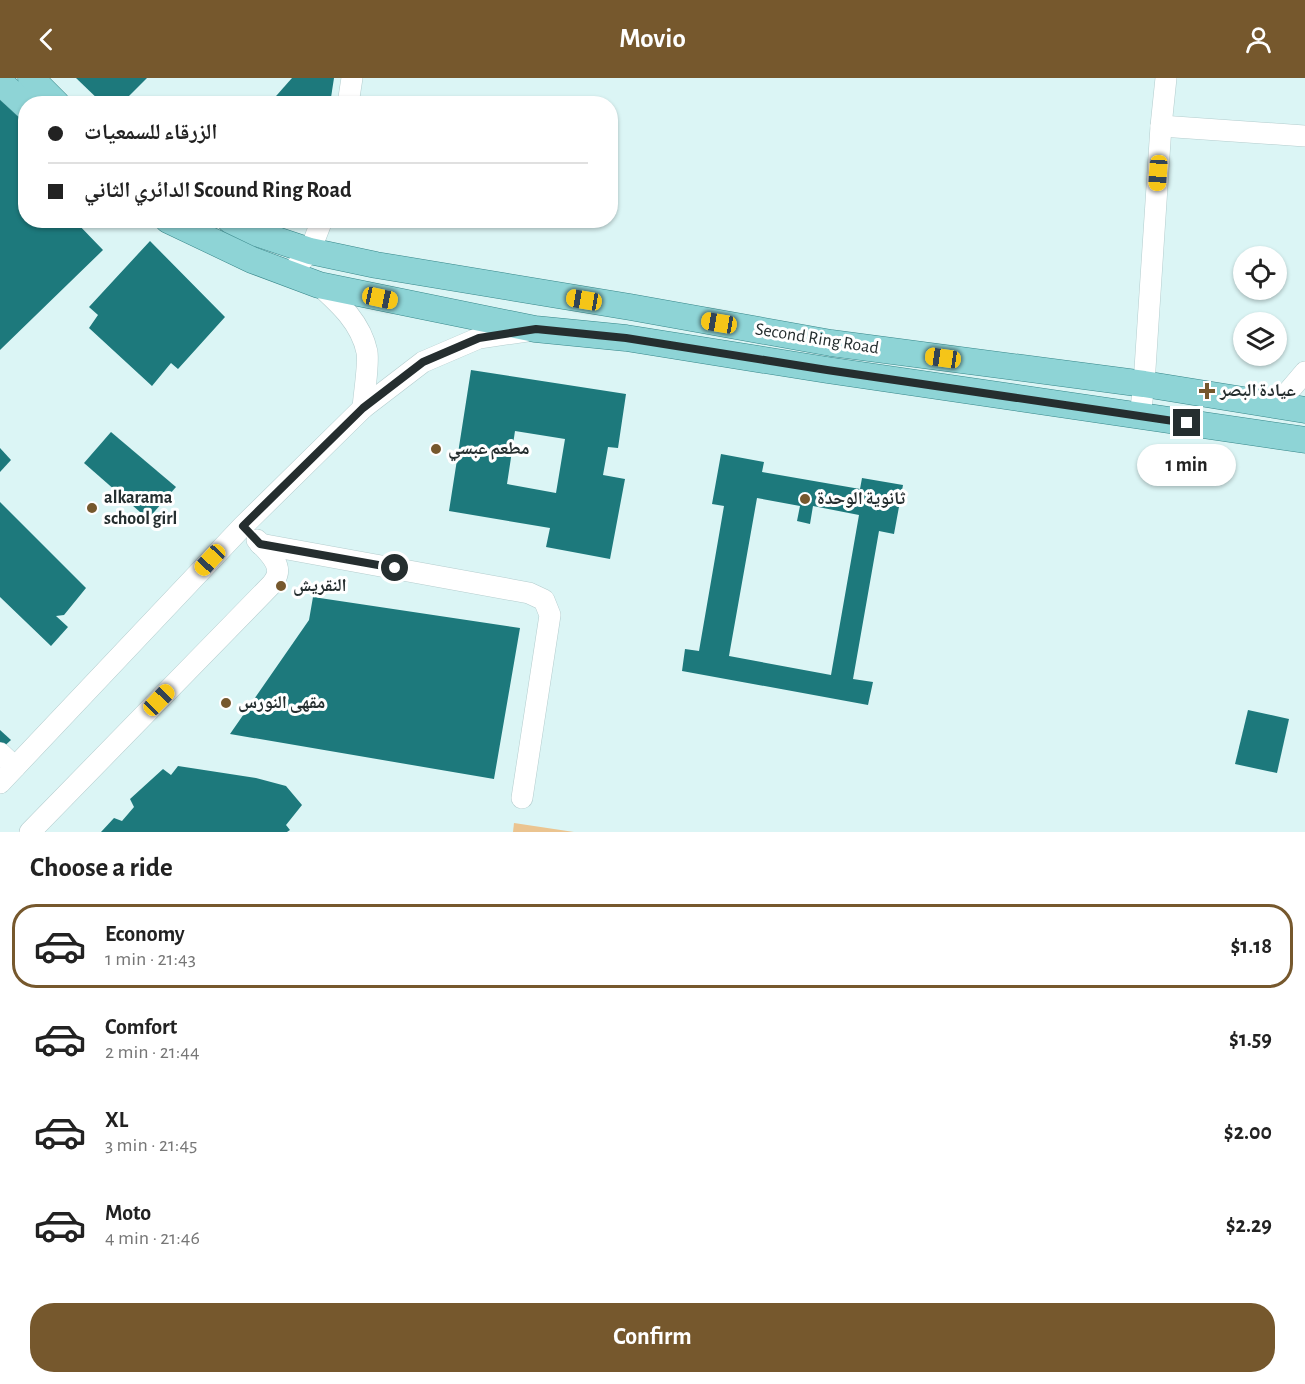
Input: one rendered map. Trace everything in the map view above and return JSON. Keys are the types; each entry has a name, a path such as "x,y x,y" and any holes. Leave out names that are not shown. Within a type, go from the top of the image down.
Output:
{"main road":[{"path":"31,78 49,96"},
{"path":"0,82 18,99"},
{"path":"185,228 252,260 320,285 536,329 626,338 1305,440"},
{"name":"Second Ring Road","path":"247,228 310,251 376,265 831,343 1144,384 1305,410"},
{"path":"626,338 630,307"}],"street":[{"path":"349,96 352,78"},
{"path":"1140,416 1166,78"},
{"path":"1161,126 1305,136"},
{"path":"290,275 310,251 319,228"},
{"path":"320,285 341,304 360,328 368,354 363,408"},
{"path":"0,783 7,760 363,408 423,362 479,338 536,329"},
{"path":"1276,405 1305,372"},
{"path":"30,832 272,585 278,574 277,566 270,554 243,526"},
{"path":"260,544 529,592 544,600 550,615 522,798"}],"shaded area":[{"path":"514,823 574,832 513,832"}],"building":[{"path":"76,78 147,78 129,96 95,96"},
{"path":"292,78 334,78 331,96 276,96"},
{"path":"0,91 18,107 18,228 82,228 103,250 0,350"},
{"path":"150,241 225,317 178,369 171,363 152,386 89,328 98,315 89,307"},
{"path":"471,370 626,394 618,448 608,447 603,475 625,479 610,559 546,547 550,528 449,511","holes":["515,431 565,439 556,493 507,484"]},
{"path":"111,432 176,487 148,519 84,463"},
{"path":"0,448 11,460 0,472"},
{"path":"721,454 764,462 762,472 860,489 862,478 903,485 894,534 879,531 853,679 873,682 868,705 682,671 685,649 699,651 724,506 712,504","holes":["757,498 800,506 797,521 810,524 813,506 859,515 831,675 729,656"]},
{"path":"0,502 86,588 64,615 56,616 68,627 51,646 0,597"},
{"path":"313,597 520,628 494,779 230,734 309,620"},
{"path":"1248,710 1289,719 1277,773 1235,764"},
{"path":"0,730 11,740 0,750"},
{"path":"178,766 256,778 286,786 302,805 286,825 290,830 287,832 101,832 114,818 122,821 134,807 130,799 163,769 171,775"}],"place":[{"name":"عيادة البصر","path":"1207,391"},
{"name":"مطعم عبسي","path":"436,449"},
{"name":"ثانوية الوحدة","path":"805,499"},
{"name":"alkarama school girl","path":"92,508"},
{"name":"النقريش","path":"281,586"},
{"name":"مقهى النورس","path":"226,703"}],"route":[{"path":"395,568 260,544 243,526 363,408 423,362 479,338 536,329 626,338 1187,423"}]}
